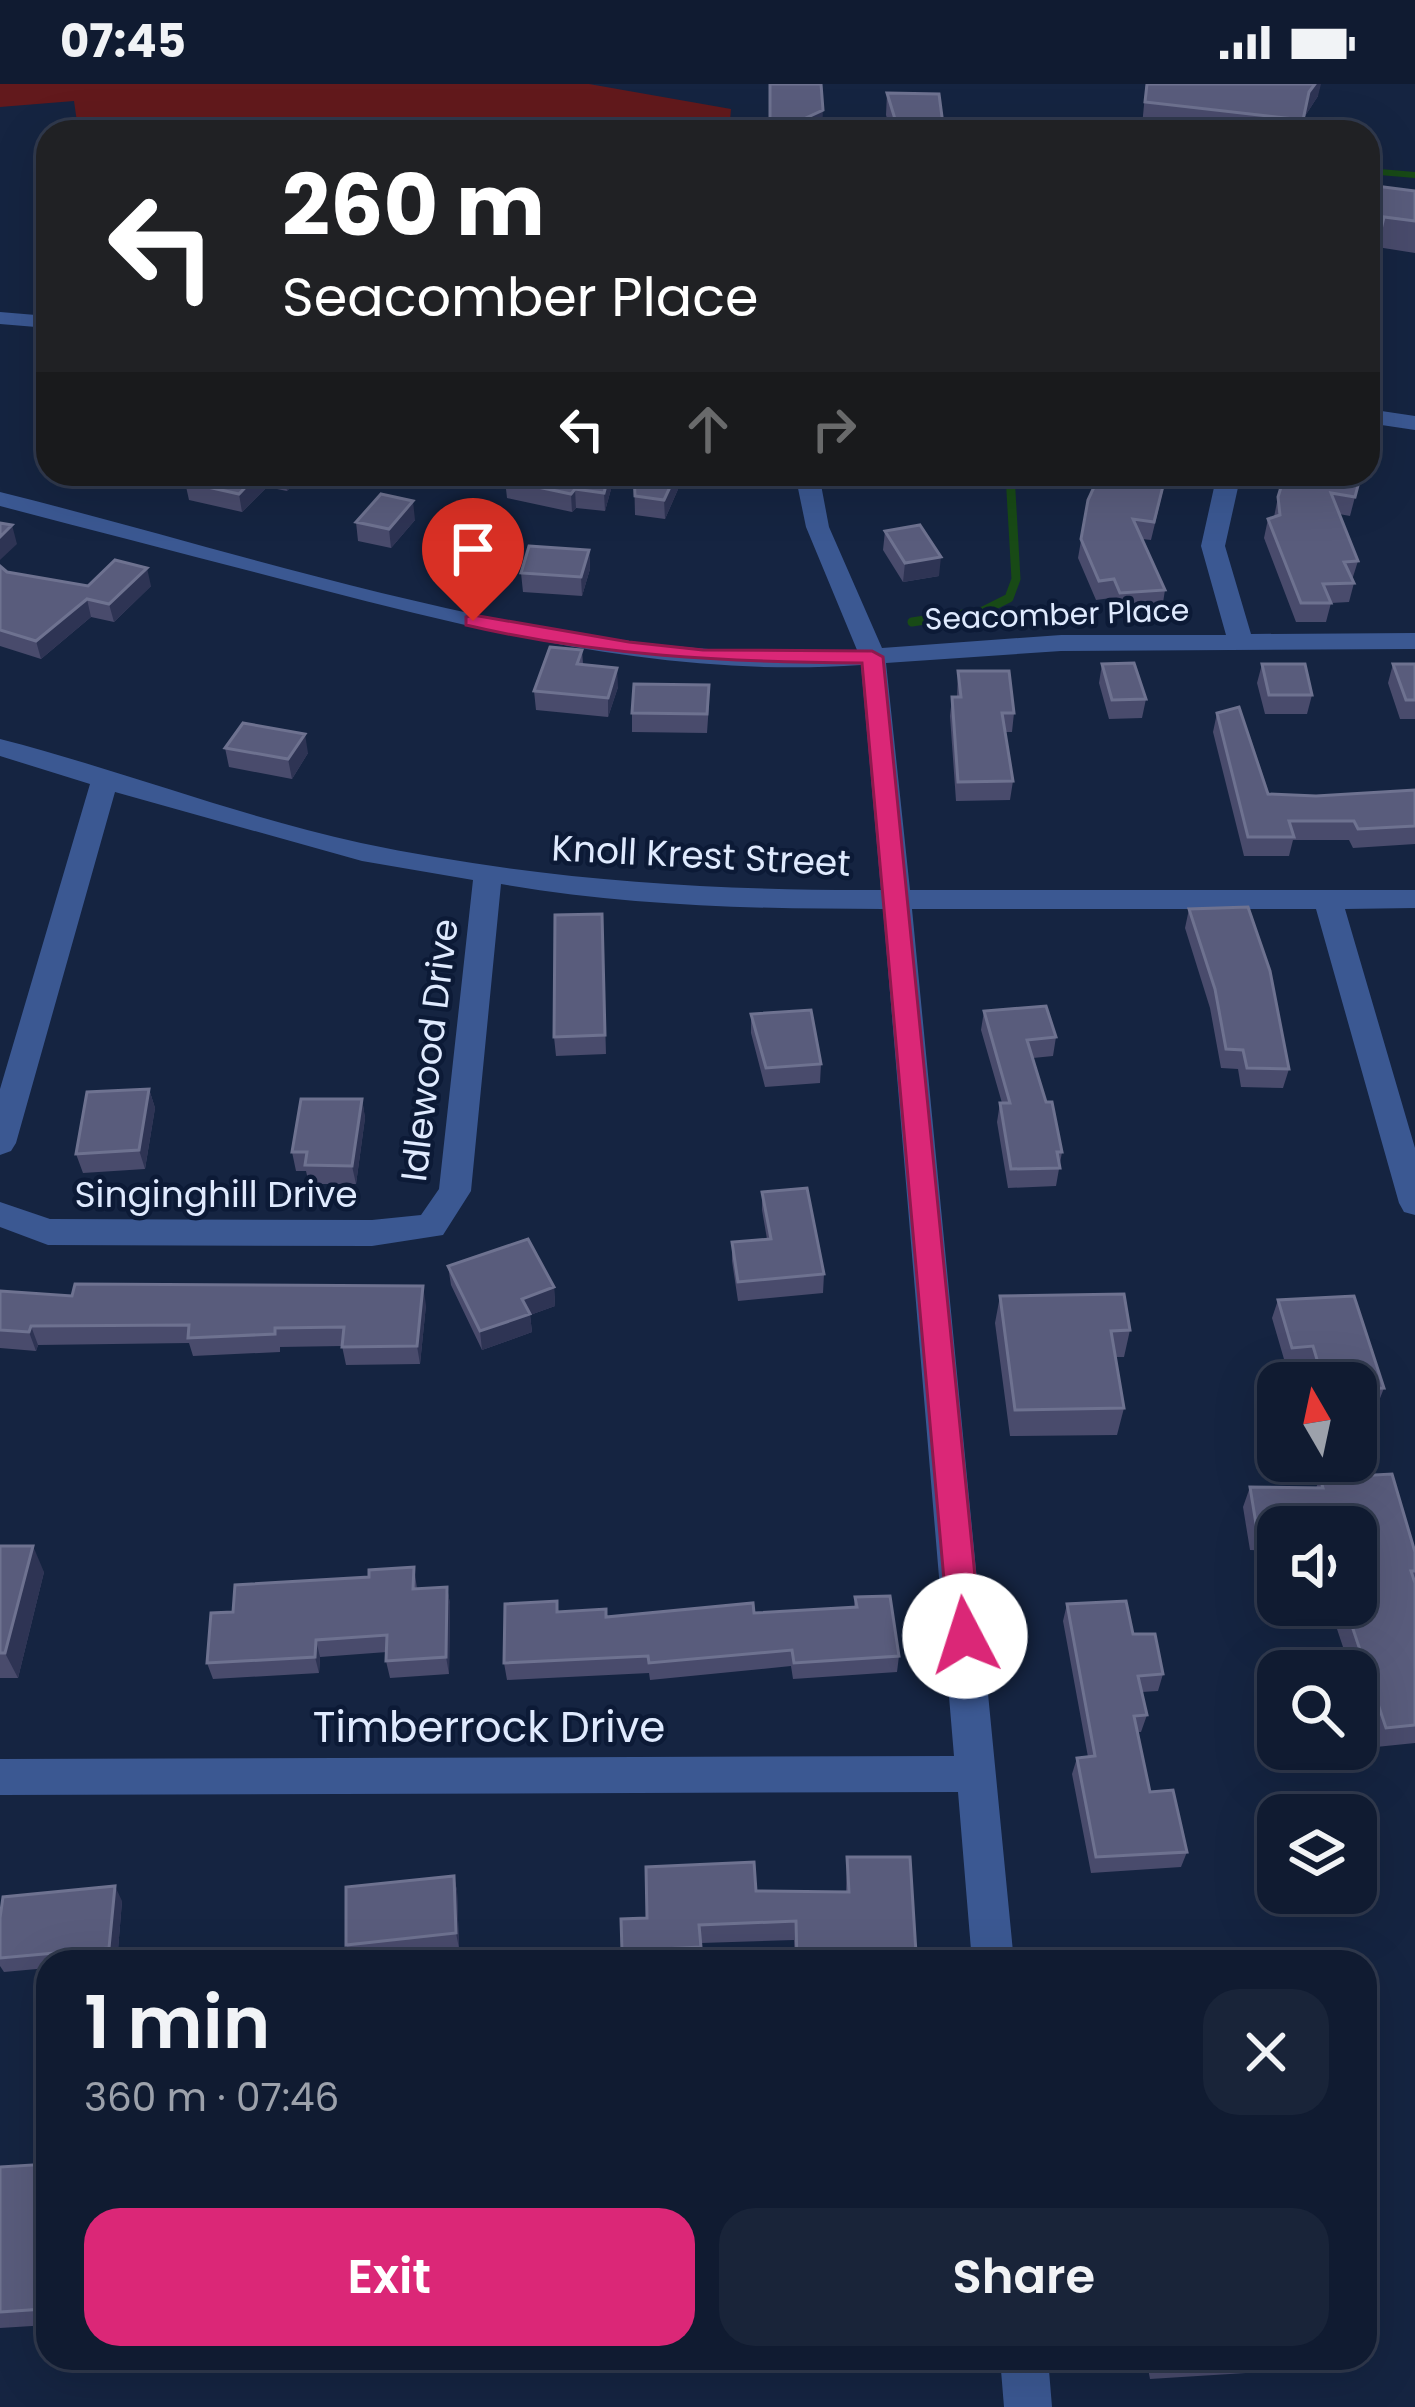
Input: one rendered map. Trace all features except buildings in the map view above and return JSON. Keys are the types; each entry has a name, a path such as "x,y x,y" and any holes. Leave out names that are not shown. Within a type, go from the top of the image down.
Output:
{"street":[{"path":"0,319 36,321"},
{"path":"1380,418 1415,423"},
{"path":"809,486 814,526 872,657 992,1950"},
{"path":"1226,486 1213,546 1241,642"},
{"name":"Seacomber Place","path":"0,499 530,633 703,656 872,657 975,646 1415,641"},
{"name":"Knoll Krest Street","path":"0,747 213,813 362,852 488,876 662,896 897,901 1415,899"},
{"path":"0,1143 105,779"},
{"name":"Idlewood Drive","path":"431,1226 455,1191 488,876"},
{"path":"1328,899 1415,1203"},
{"name":"Singinghill Drive","path":"2,1216 48,1232 372,1233 431,1226"},
{"name":"Timberrock Drive","path":"0,1777 978,1774"},
{"path":"1025,2370 1028,2407"}],"shaded area":[{"path":"0,84 589,84 731,109 730,120 77,120 74,101 0,107"}],"waterway":[{"path":"1380,172 1415,175"},
{"path":"912,622 983,611 1009,598 1016,579 1011,486"}],"route":[{"path":"473,621 629,649 703,656 872,657 965,1636"}]}
